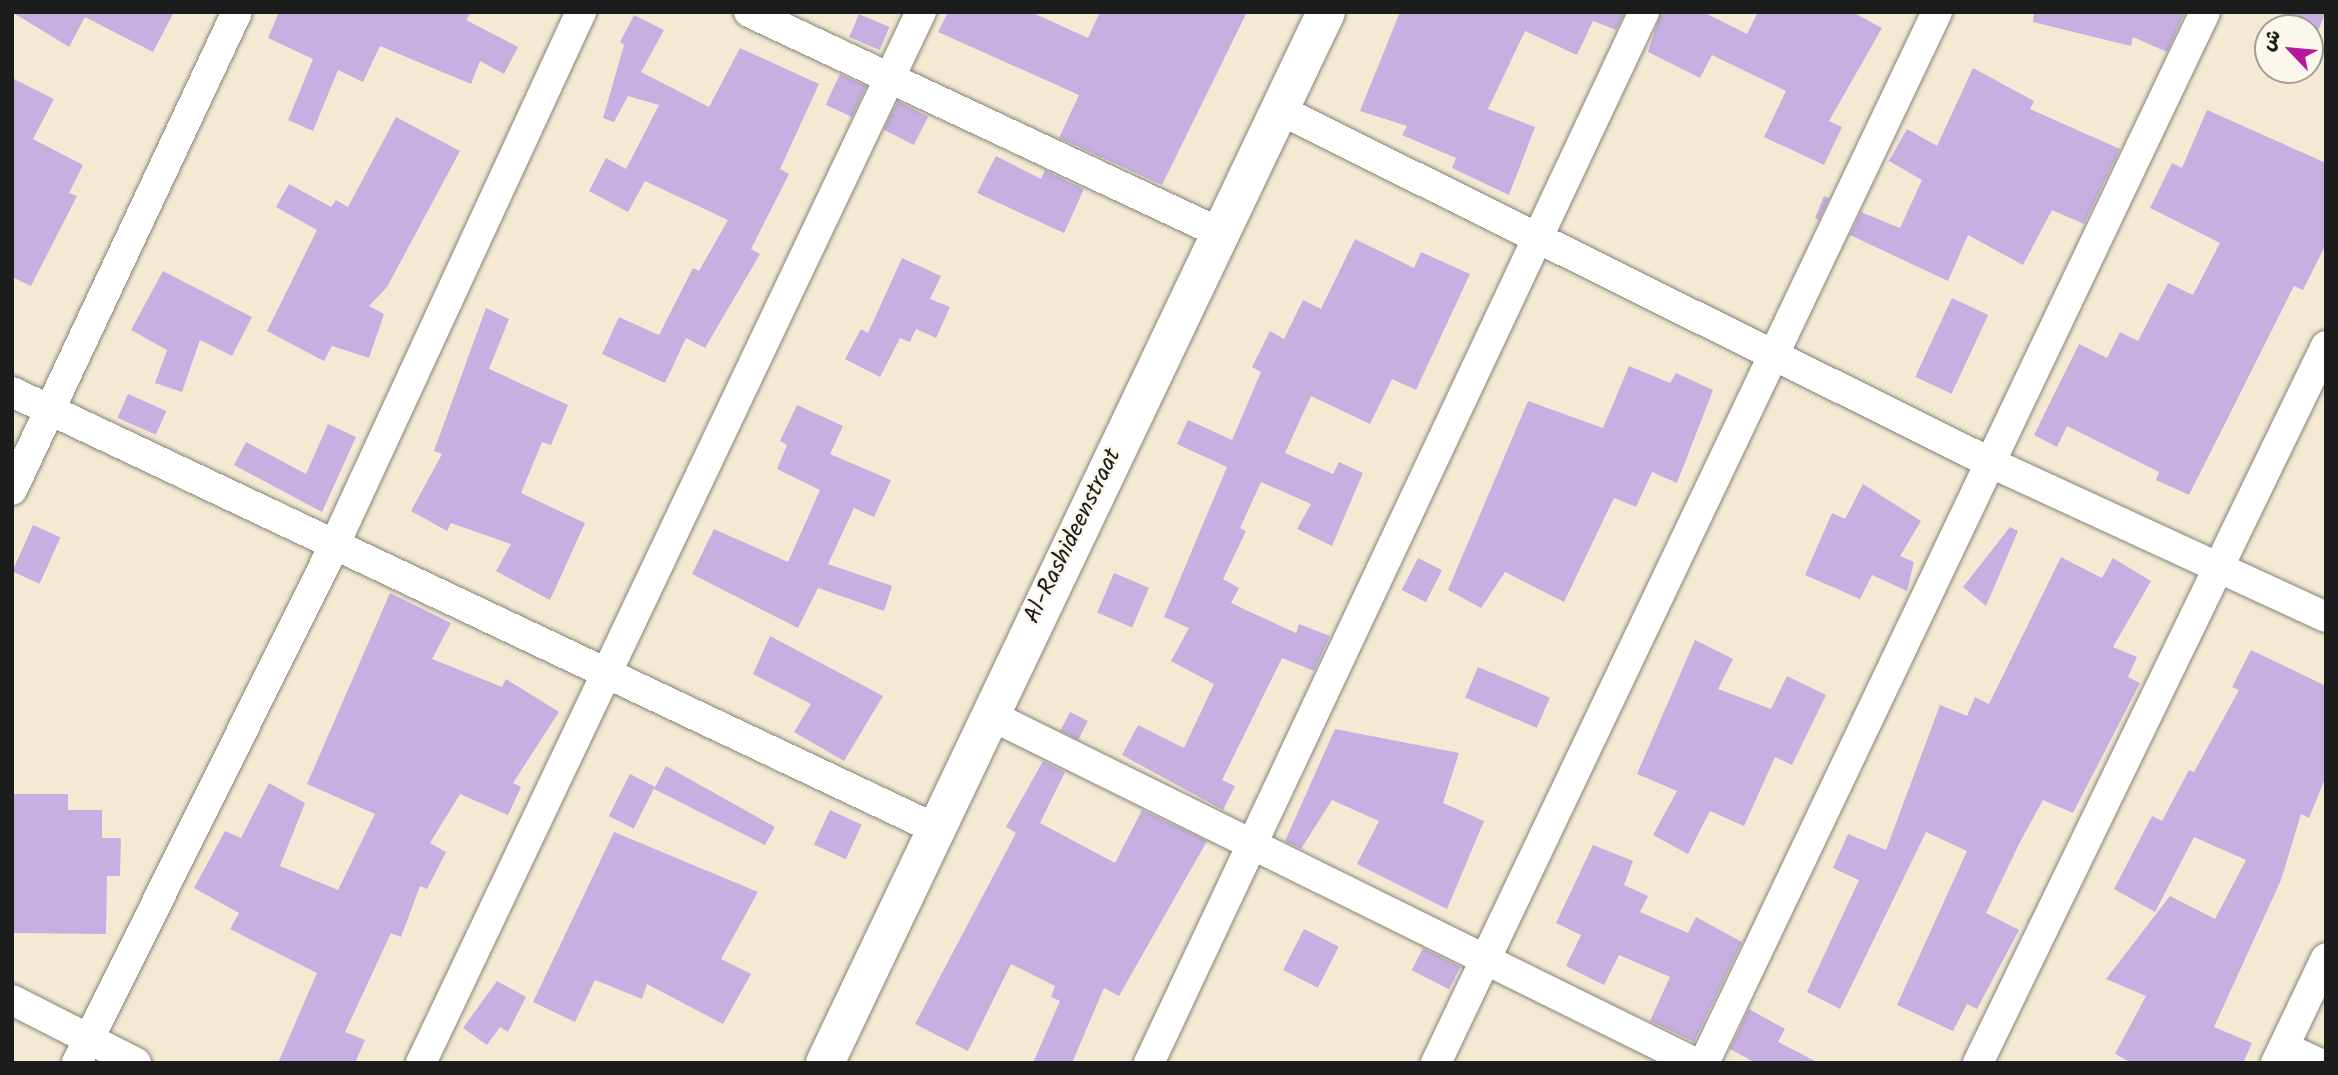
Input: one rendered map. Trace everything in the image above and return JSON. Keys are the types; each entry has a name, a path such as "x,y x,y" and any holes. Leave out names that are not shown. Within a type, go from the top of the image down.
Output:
{"street":[{"path":"12,490 237,12"},
{"path":"82,1051 333,548 581,12"},
{"path":"749,12 888,81 1218,232"},
{"path":"421,1063 602,674 921,12"},
{"name":"Al-Rashideenstraat","path":"825,1063 988,713 1326,12"},
{"path":"1149,1063 1542,237 1644,12"},
{"path":"1436,1063 1771,352 1937,12"},
{"path":"1704,1063 2204,12"},
{"path":"1280,110 1542,237 1989,462 2326,617"},
{"path":"1978,1063 2326,346"},
{"path":"12,392 333,548 934,828"},
{"path":"988,713 1253,847 1488,957 1695,1063"},
{"path":"2319,1063 2280,1055 2326,958"},
{"path":"12,1000 82,1051 136,1063"}],"building":[{"path":"12,12 174,12 153,52 85,17 69,47"},
{"path":"279,12 471,12 466,20 518,47 504,74 480,61 471,84 380,46 363,82 338,70 313,131 288,120 313,59 268,38"},
{"path":"948,12 1031,12 1088,38 1100,12 1247,12 1162,185 1059,138 1079,95 938,32"},
{"path":"1400,12 1625,12 1616,30 1593,21 1577,55 1525,31 1488,109 1535,127 1509,195 1452,168 1456,158 1402,135 1407,126 1360,111"},
{"path":"1661,12 1703,12 1747,34 1758,12 1852,12 1882,28 1829,121 1842,127 1824,165 1764,137 1786,91 1712,55 1700,78 1648,52"},
{"path":"2034,12 2185,12 2167,52 2133,37 2131,46 2033,22"},
{"path":"2326,12 2324,17 2324,14 2284,14"},
{"path":"859,14 889,27 880,50 849,37"},
{"path":"634,15 664,30 641,72 709,107 740,48 819,84 780,169 789,174 751,249 760,254 705,348 686,338 665,383 602,354 619,317 659,335 693,268 699,271 728,220 645,181 628,212 589,191 606,158 626,169 659,105 628,96 614,122 603,118 624,45 620,42"},
{"path":"1973,68 2034,101 2030,109 2120,149 2084,224 2052,210 2023,265 1968,235 1948,281 1850,235 1861,212 1900,228 1922,180 1889,161 1907,129 1937,146"},
{"path":"840,74 866,86 852,117 826,105"},
{"path":"12,78 54,99 33,139 83,165 69,193 77,196 31,286 12,277"},
{"path":"898,101 928,116 914,145 883,130"},
{"path":"2207,110 2326,163 2326,244 2303,290 2294,286 2189,495 2156,480 2159,472 2067,426 2057,447 2034,435 2079,344 2107,358 2120,332 2138,341 2168,283 2193,295 2220,243 2150,208 2172,163 2182,168"},
{"path":"396,117 460,151 387,287 369,306 384,314 369,358 332,346 324,361 267,331 317,230 276,207 289,184 331,207 336,200 348,207"},
{"path":"996,156 1041,179 1045,170 1084,189 1064,233 977,193"},
{"path":"1824,196 1829,198 1819,220 1815,218"},
{"path":"1355,239 1414,268 1421,252 1470,274 1416,390 1392,379 1370,424 1311,396 1285,453 1333,474 1339,462 1363,473 1332,546 1297,529 1311,504 1261,482 1240,528 1246,531 1223,579 1239,588 1231,603 1296,633 1299,624 1330,636 1314,671 1282,658 1222,780 1235,786 1223,810 1122,755 1138,725 1184,748 1214,684 1171,661 1189,628 1164,617 1227,467 1177,444 1188,420 1232,440 1261,372 1252,367 1270,331 1284,339 1303,300 1321,309"},
{"path":"902,258 941,276 930,299 950,307 936,338 916,329 910,342 900,338 880,377 845,359 861,329 868,333"},
{"path":"163,271 252,317 232,356 200,340 182,392 155,383 167,350 131,330"},
{"path":"1952,298 1988,315 1951,394 1915,377"},
{"path":"486,308 509,319 489,369 568,405 551,445 542,442 521,493 585,523 550,600 496,571 511,544 451,523 447,531 411,511 442,454 434,451"},
{"path":"1629,366 1670,383 1676,373 1713,390 1677,483 1652,472 1636,507 1614,498 1564,602 1505,572 1481,608 1448,590 1528,401 1603,428"},
{"path":"128,394 166,411 156,435 117,418"},
{"path":"797,405 843,426 830,454 891,480 874,517 854,508 828,564 892,586 884,611 818,588 798,628 692,574 714,529 788,562 820,490 777,469 787,445 780,441"},
{"path":"328,424 356,437 322,512 234,465 246,442 306,474"},
{"path":"1863,484 1921,521 1900,556 1914,562 1907,591 1872,575 1860,599 1805,575 1832,513 1845,519"},
{"path":"33,525 60,537 40,584 12,572"},
{"path":"2010,527 2018,531 1986,606 1963,587"},
{"path":"2061,557 2102,578 2113,558 2151,581 2113,647 2137,657 2128,677 2140,683 2073,813 2043,800 2020,842 1986,913 2019,930 1977,1009 1967,1004 1953,1031 1897,1005 1967,851 1926,832 1840,1009 1807,992 1859,880 1833,868 1848,834 1886,850 1940,705 1967,716 1975,697 1989,704"},
{"path":"1418,558 1442,570 1426,602 1402,590"},
{"path":"1114,573 1149,588 1132,627 1097,613"},
{"path":"390,593 451,623 432,659 502,687 506,679 559,712 513,783 521,787 508,815 460,794 430,843 446,852 427,889 420,886 401,937 391,933 345,1032 365,1040 355,1063 278,1063 317,973 230,929 239,913 194,888 225,831 241,838 269,783 305,803 280,866 338,890 375,814 307,784"},
{"path":"770,636 883,696 844,761 794,732 811,704 753,674"},
{"path":"1695,640 1733,659 1718,689 1771,709 1787,676 1826,695 1792,765 1775,757 1744,826 1710,811 1688,854 1653,835 1677,791 1637,774"},
{"path":"2251,650 2326,686 2326,776 2309,818 2301,814 2281,880 2214,1027 2252,1043 2243,1063 2132,1063 2115,1054 2146,996 2106,979 2170,896 2215,919 2246,860 2194,837 2155,912 2114,889 2152,816 2162,821 2189,770 2194,772 2239,690 2232,687"},
{"path":"1478,667 1550,697 1537,728 1465,697"},
{"path":"1070,712 1088,721 1078,740 1060,731"},
{"path":"1335,729 1459,753 1443,803 1484,821 1447,909 1357,864 1379,821 1332,800 1301,849 1285,841"},
{"path":"1043,761 1065,772 1040,823 1115,863 1142,810 1207,841 1119,996 1104,988 1072,1063 1033,1063 1060,1001 1051,997 1055,986 1011,964 968,1051 915,1024 1016,833 1006,827"},
{"path":"666,766 775,827 765,845 654,789"},
{"path":"630,774 655,787 634,829 609,816"},
{"path":"12,794 68,794 68,810 102,810 102,838 121,838 120,876 107,876 106,934 12,933"},
{"path":"830,810 862,825 846,859 814,844"},
{"path":"614,832 758,892 721,959 751,974 723,1024 647,984 642,999 595,980 575,1022 533,1002"},
{"path":"1593,845 1633,861 1624,885 1648,896 1640,912 1688,933 1696,917 1742,942 1694,1042 1650,1021 1670,977 1619,955 1604,985 1566,966 1581,935 1556,923"},
{"path":"1304,929 1339,947 1318,988 1283,970"},
{"path":"1423,948 1460,967 1449,989 1412,970"},
{"path":"497,981 526,997 508,1032 500,1027 487,1045 463,1028"},
{"path":"1749,1009 1785,1029 1778,1042 1819,1063 1756,1063 1730,1049"}]}
